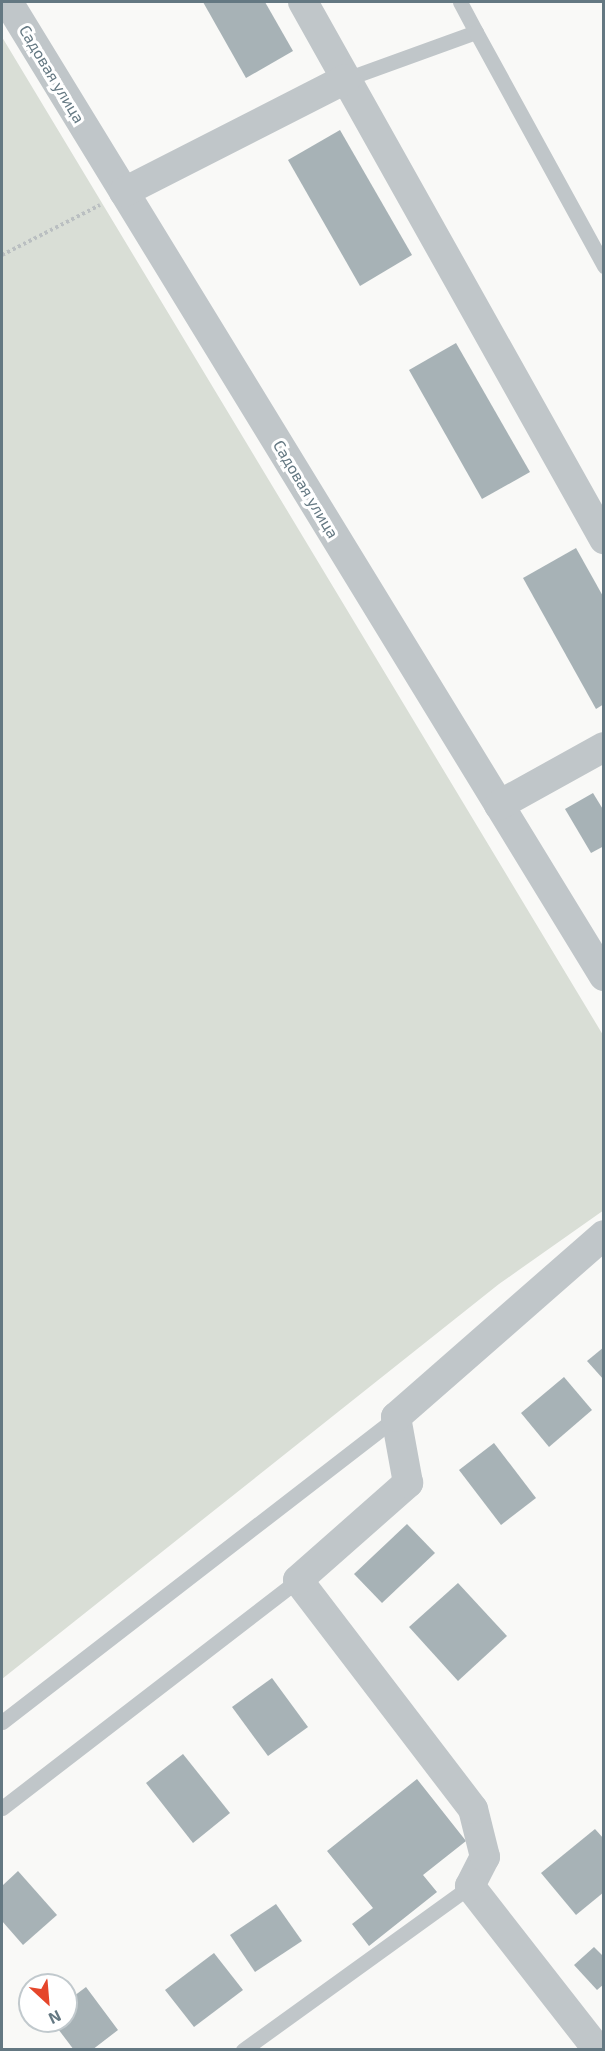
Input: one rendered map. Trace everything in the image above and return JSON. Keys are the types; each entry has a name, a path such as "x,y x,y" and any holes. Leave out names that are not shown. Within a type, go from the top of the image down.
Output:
{"street":[{"name":"Садовая улица","path":"8,2 603,976"},
{"path":"303,2 603,539"},
{"path":"124,192 346,79"},
{"path":"499,805 603,747"},
{"path":"598,2049 470,1886 485,1857 473,1809 298,1580 408,1483 396,1418 603,1235"}],"lane":[{"path":"460,2 603,266"},
{"path":"346,79 476,32"},
{"path":"2,1722 396,1418"},
{"path":"2,1808 298,1580"},
{"path":"243,2049 470,1886"}],"path":[{"path":"2,255 124,192"}],"shaded area":[{"path":"2,37 603,1035 604,1210 499,1284 2,1679"}],"building":[{"path":"203,2 265,2 293,51 246,78"},
{"path":"340,130 412,255 360,286 288,160"},
{"path":"456,343 530,472 482,499 409,370"},
{"path":"576,548 604,598 604,704 596,709 523,578"},
{"path":"593,793 604,811 604,846 591,853 565,809"},
{"path":"604,1347 604,1380 587,1361"},
{"path":"564,1377 592,1410 549,1447 521,1413"},
{"path":"494,1443 536,1498 501,1525 459,1470"},
{"path":"407,1524 435,1553 382,1603 354,1574"},
{"path":"458,1583 507,1636 458,1681 409,1627"},
{"path":"272,1678 308,1727 268,1756 232,1707"},
{"path":"183,1754 230,1813 193,1843 146,1783"},
{"path":"417,1779 466,1841 423,1875 437,1892 369,1946 352,1924 373,1908 327,1851"},
{"path":"595,1829 604,1839 604,1892 576,1915 541,1873"},
{"path":"18,1871 57,1915 23,1945 2,1921 2,1886"},
{"path":"276,1904 302,1941 255,1972 230,1935"},
{"path":"594,1947 604,1957 604,1984 597,1990 574,1965"},
{"path":"214,1953 243,1990 194,2027 165,1990"},
{"path":"86,1987 118,2030 92,2050 74,2050 61,2033 78,2033 78,1993"}]}
